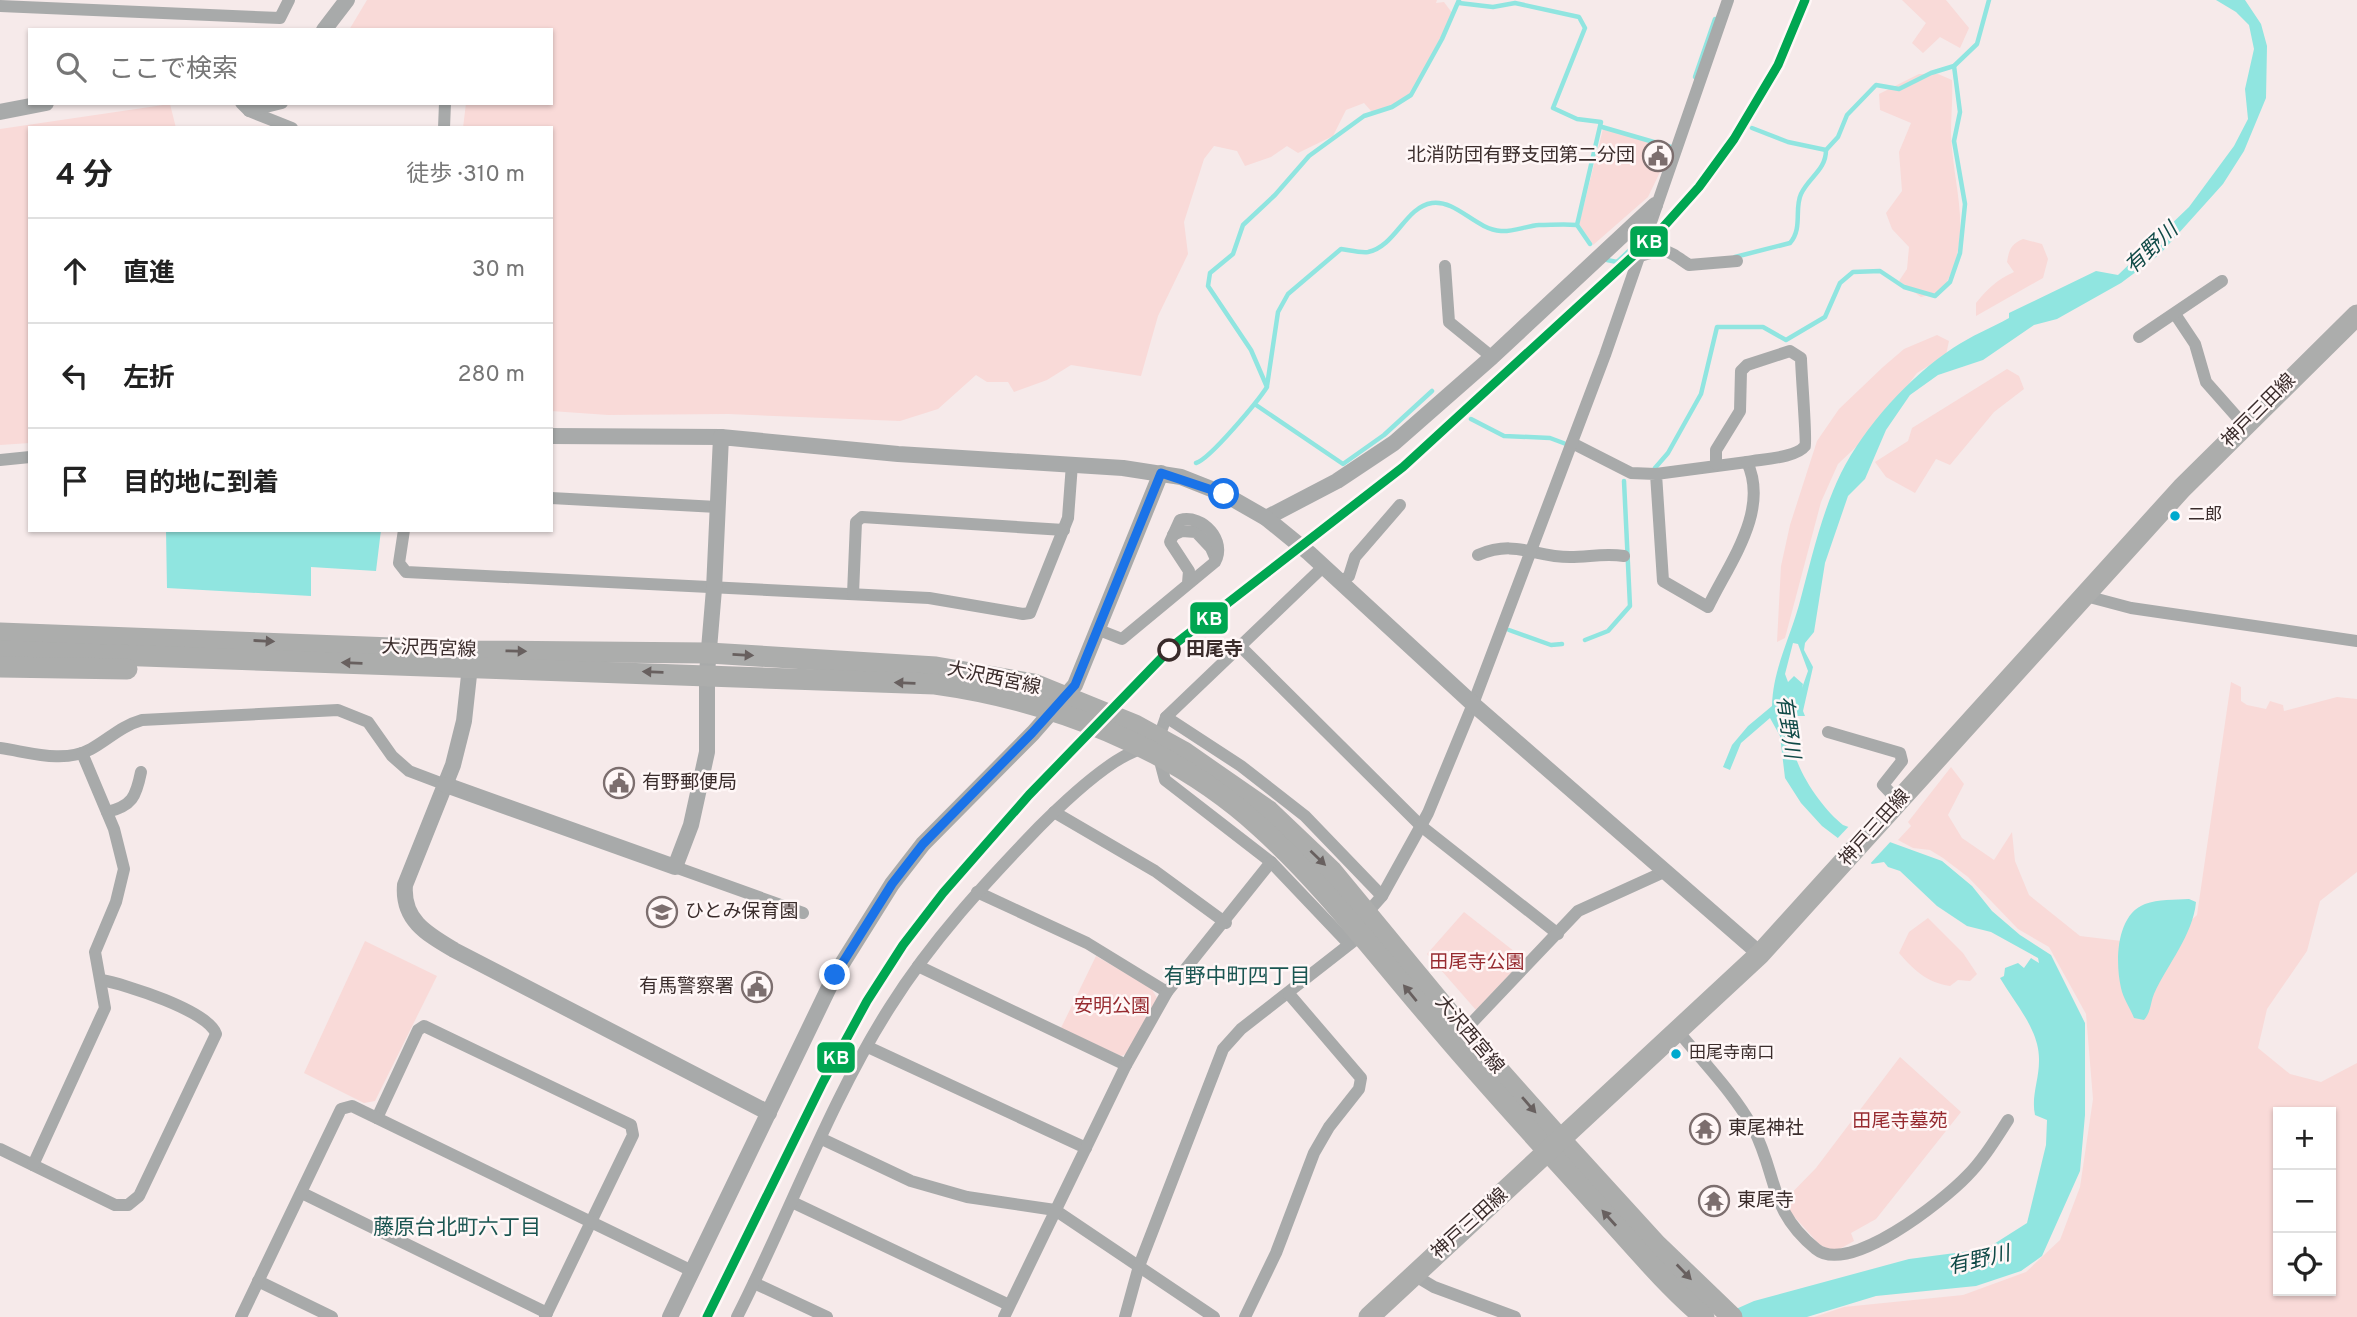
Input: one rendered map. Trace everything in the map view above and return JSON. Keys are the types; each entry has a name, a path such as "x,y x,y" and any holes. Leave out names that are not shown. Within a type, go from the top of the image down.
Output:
{"main road":[{"name":"神戸三田線","path":"1369,1317 1760,954 1895,808 2082,595 2244,425 2357,315"},
{"path":"0,618 116,623 220,639"},
{"name":"大沢西宮線","path":"0,633 220,639 471,659"},
{"name":"大沢西宮線","path":"0,651 293,662 471,659 936,667 1135,725 1184,752 1331,870 1555,1146"},
{"path":"0,667 193,671 293,662"},
{"name":"大沢西宮線","path":"1263,818 1356,939 1555,1146 1700,1306 1732,1317"}],"street":[{"path":"0,6 116,5 280,18 289,0"},
{"path":"326,28 347,0"},
{"path":"1367,913 1382,896 1421,826 1474,704 1640,256 1655,205 1728,0"},
{"path":"0,112 36,105"},
{"path":"245,107 264,105"},
{"path":"443,126 446,105"},
{"path":"245,107 288,126"},
{"path":"1266,518 1361,467 1394,443 1492,357 1655,205"},
{"path":"1640,256 1661,249 1671,251 1689,265 1737,261"},
{"path":"1445,266 1449,322 1492,357"},
{"path":"2139,337 2222,281"},
{"path":"2175,314 2195,344 2206,382 2244,425"},
{"path":"1572,443 1631,473 1656,474 1747,462 1796,452 1804,447 1808,439 1803,412 1801,358 1790,351 1747,365 1741,371 1740,411 1716,450 1716,464"},
{"path":"553,436 721,437 898,454 1072,464 1161,473 1205,485 1266,518 1324,566 1474,704 1760,954"},
{"path":"675,867 691,825 705,763 721,437"},
{"path":"0,460 28,457"},
{"path":"1656,474 1663,582 1708,607 1734,558 1753,508 1755,480 1747,462"},
{"path":"404,532 399,563 406,572 929,598 1023,614 1030,612 1064,530 1072,464"},
{"path":"670,1317 835,975 892,884 923,844 1059,704 1079,677 1161,473"},
{"path":"553,498 718,507"},
{"path":"1341,582 1349,576 1355,557 1400,505"},
{"path":"853,594 856,522 862,517 1064,530"},
{"path":"1099,630 1122,639 1215,562 1219,546 1199,521 1189,518 1180,520 1173,535 1172,549 1189,571 1188,583"},
{"path":"1478,555 1510,546 1570,557 1599,553 1624,556"},
{"path":"1125,1317 1139,1266 1223,1049 1241,1029 1356,939 1271,862 1165,780 1156,746 1166,717 1324,566"},
{"path":"2082,595 2131,608 2357,641"},
{"path":"1241,647 1421,826 1558,934"},
{"path":"471,659 462,732 446,785 405,885 405,904 416,925 478,963 769,1113"},
{"path":"0,748 48,755 82,753 122,726 142,720 338,710 368,722 392,756 410,771 803,913"},
{"path":"1166,717 1241,766 1305,816 1382,896"},
{"path":"1828,732 1900,752 1902,761 1883,785 1895,808"},
{"path":"737,1317 868,1047 889,1007 918,966 977,892 1054,812 1092,779 1129,755 1156,746"},
{"path":"33,1165 100,1020 105,999 95,961 97,942 116,902 124,869 107,812 82,753"},
{"path":"107,812 124,808 135,799 141,772"},
{"path":"1054,812 1155,872 1226,923"},
{"path":"792,1202 1006,1311 1126,1065 1167,992 1226,923 1271,862"},
{"path":"1464,1031 1558,934 1568,920 1589,904 1666,871"},
{"path":"977,892 1087,943 1167,992"},
{"path":"918,966 1126,1065"},
{"path":"0,1149 115,1205 134,1202 214,1041 215,1029 208,1022 130,985 101,980"},
{"path":"1245,1317 1276,1253 1314,1153 1329,1127 1359,1089 1361,1078 1289,994"},
{"path":"302,1193 546,1315 633,1135 631,1125 424,1026 418,1030 377,1118"},
{"path":"1678,1031 1752,1127 1778,1203 1788,1219 1818,1251 1830,1256 1853,1251 1888,1237 1942,1197 1983,1158 2008,1121"},
{"path":"868,1047 1086,1147"},
{"path":"241,1317 341,1109 352,1106 692,1271"},
{"path":"822,1139 911,1181 967,1197 1055,1210 1214,1317"},
{"path":"1414,1275 1434,1287 1515,1317"},
{"path":"258,1281 332,1317"},
{"path":"754,1283 827,1317"}],"green space":[{"path":"367,0 1437,0 1436,3 1444,2 1453,14 1410,95 1392,107 1372,112 1364,103 1346,110 1333,136 1298,153 1287,146 1271,157 1245,166 1237,151 1214,146 1204,159 1184,222 1188,254 1158,316 1141,376 1071,365 1047,380 1014,392 1008,382 987,382 976,375 938,409 900,421 728,414 608,415 553,411 553,126 463,126 466,105 553,105 553,28 350,28"},
{"path":"1902,0 1946,0 1969,28 1960,48 1940,37 1923,53 1912,43 1926,23"},
{"path":"1919,74 1938,74 1952,80 1951,134 1960,214 1958,252 1952,272 1941,292 1921,297 1899,281 1907,269 1909,247 1892,229 1886,213 1902,191 1899,152 1911,123 1880,110 1879,94"},
{"path":"163,105 170,105 176,126 28,126 28,443 0,445 0,129"},
{"path":"1603,129 1652,141 1645,163 1661,170 1648,197 1593,245 1579,224"},
{"path":"2023,239 2042,244 2048,259 2043,278 1976,316 1976,303 1980,298 1998,281 2014,272 2007,262 2009,254 2013,245"},
{"path":"1937,335 1949,341 1946,355 1917,373 1874,430 1838,464 1821,502 1785,638 1777,642 1781,566 1790,525 1817,441 1839,409 1883,367 1904,349"},
{"path":"2007,369 2019,376 2024,389 1994,412 1950,465 1936,459 1915,493 1886,477 1875,462 1908,441 1912,428"},
{"path":"2231,682 2241,687 2241,701 2266,709 2270,701 2283,705 2284,711 2337,697 2357,699 2357,872 2320,901 2307,951 2267,1009 2258,1048 2290,1074 2321,1082 2357,1063 2357,1317 1814,1317 1844,1307 1963,1295 2026,1272 2060,1240 2080,1187 2093,1099 2086,1014 2049,947 2018,929 1968,877 1943,858 1930,850 1913,848 1898,840 1911,826 1908,822 1951,767 1964,784 1948,815 1962,838 1994,860 2012,832 2015,861 2029,895 2080,936 2163,946 2197,915"},
{"name":"田尾寺公園","path":"1464,912 1524,959 1476,1010 1427,954"},
{"path":"1928,918 1963,953 1977,974 1970,981 1958,980 1950,986 1934,982 1916,970 1899,953 1909,932"},
{"path":"365,941 437,976 375,1101 364,1103 304,1073"},
{"name":"安明公園","path":"1096,956 1151,988 1157,998 1129,1053 1121,1056 1061,1028"},
{"name":"田尾寺墓苑","path":"1900,1057 1961,1112 1876,1219 1851,1233 1854,1241 1834,1252 1819,1244 1782,1203 1816,1168"}],"water":[{"name":"有野川","path":"2216,0 2245,0 2261,24 2267,46 2266,98 2244,151 2223,184 2160,254 2121,283 2057,319 2034,325 1983,360 1938,375 1910,395 1886,430 1865,479 1848,496 1825,563 1814,632 1805,643 1804,650 1813,667 1803,711 1805,716 1796,716 1792,729 1792,744 1803,775 1823,804 1843,825 1942,861 1972,886 1992,911 2020,935 2051,955 2085,1023 2085,1115 2080,1171 2042,1256 2021,1271 1976,1286 1876,1296 1807,1317 1718,1317 1754,1301 1909,1259 1986,1249 2027,1223 2046,1145 2047,1120 2035,1115 2039,1061 2035,1039 2000,978 2004,976 2005,968 2018,963 2024,968 2031,958 2039,963 2038,958 1991,932 1967,926 1937,906 1900,871 1888,867 1884,862 1872,864 1822,826 1801,803 1785,778 1780,736 1770,718 1741,743 1730,770 1723,767 1732,745 1748,726 1772,706 1778,667 1828,505 1841,473 1875,420 1920,373 1960,344 2009,318 2009,313 2096,271 2118,275 2189,207 2234,146 2248,119 2245,89 2254,49 2249,25 2236,12","holes":["1793,643 1798,644 1808,671 1802,688 1803,684 1794,676 1788,682 1785,674"]},
{"path":"166,532 381,532 376,571 311,567 311,596 167,588"},
{"path":"2189,899 2196,902 2185,938 2154,994 2146,1017 2144,1020 2134,1018 2123,996 2118,965 2120,940 2128,918 2145,904 2161,900"}],"pier":[{"path":"1851,824 1893,839 1869,865 1835,841"}],"waterway":[{"path":"1196,463 1222,441 1267,387 1251,350 1208,286 1210,273 1233,254 1243,225 1275,195 1309,156 1364,116 1392,107 1411,95 1442,39 1459,0"},
{"path":"1752,128 1788,142 1826,150 1838,137 1847,115 1876,85 1899,89 1931,73 1954,66 1977,44 1989,0"},
{"path":"1459,3 1493,7 1515,3 1579,17 1585,28 1553,108 1577,119 1601,122 1577,225 1590,244"},
{"path":"1695,77 1715,19"},
{"path":"1655,468 1668,453 1701,394 1717,327 1763,327 1786,340 1825,317 1840,283 1853,272 1880,271 1904,287 1935,296 1950,282 1960,253 1965,204 1954,141 1960,112 1954,66"},
{"path":"1602,127 1671,147"},
{"path":"1735,257 1790,243 1796,231 1801,194 1823,163 1826,150"},
{"path":"1267,386 1278,312 1288,294 1341,249 1368,252 1378,248 1423,206 1441,203 1483,225 1501,231 1539,225 1577,225"},
{"path":"1607,260 1617,262 1634,245 1641,232"},
{"path":"1256,405 1343,464 1384,435 1432,391"},
{"path":"1471,419 1504,436 1550,438 1566,444"},
{"path":"1585,640 1608,631 1630,606 1624,481"},
{"path":"1509,630 1551,645 1562,644"}],"transit line":[{"name":"KB","path":"707,1317 823,1082 867,1001 903,945 943,893 1029,795 1175,644 1403,467 1657,234 1699,187 1734,139 1778,65 1805,0"}],"place":[{"name":"北消防団有野支団第二分団","path":"1658,156"},
{"name":"二郎","path":"2175,516"},
{"name":"田尾寺","path":"1169,650"},
{"name":"有野郵便局","path":"619,783"},
{"name":"ひとみ保育園","path":"662,912"},
{"name":"有馬警察署","path":"757,987"},
{"name":"田尾寺南口","path":"1676,1054"},
{"name":"東尾神社","path":"1705,1129"},
{"name":"東尾寺","path":"1714,1201"}],"district":[{"name":"有野中町四丁目","path":"1237,977"},
{"name":"藤原台北町六丁目","path":"457,1228"}],"route":[{"path":"835,975 863,927 923,844 1075,685 1161,473 1205,485 1224,494"}]}
